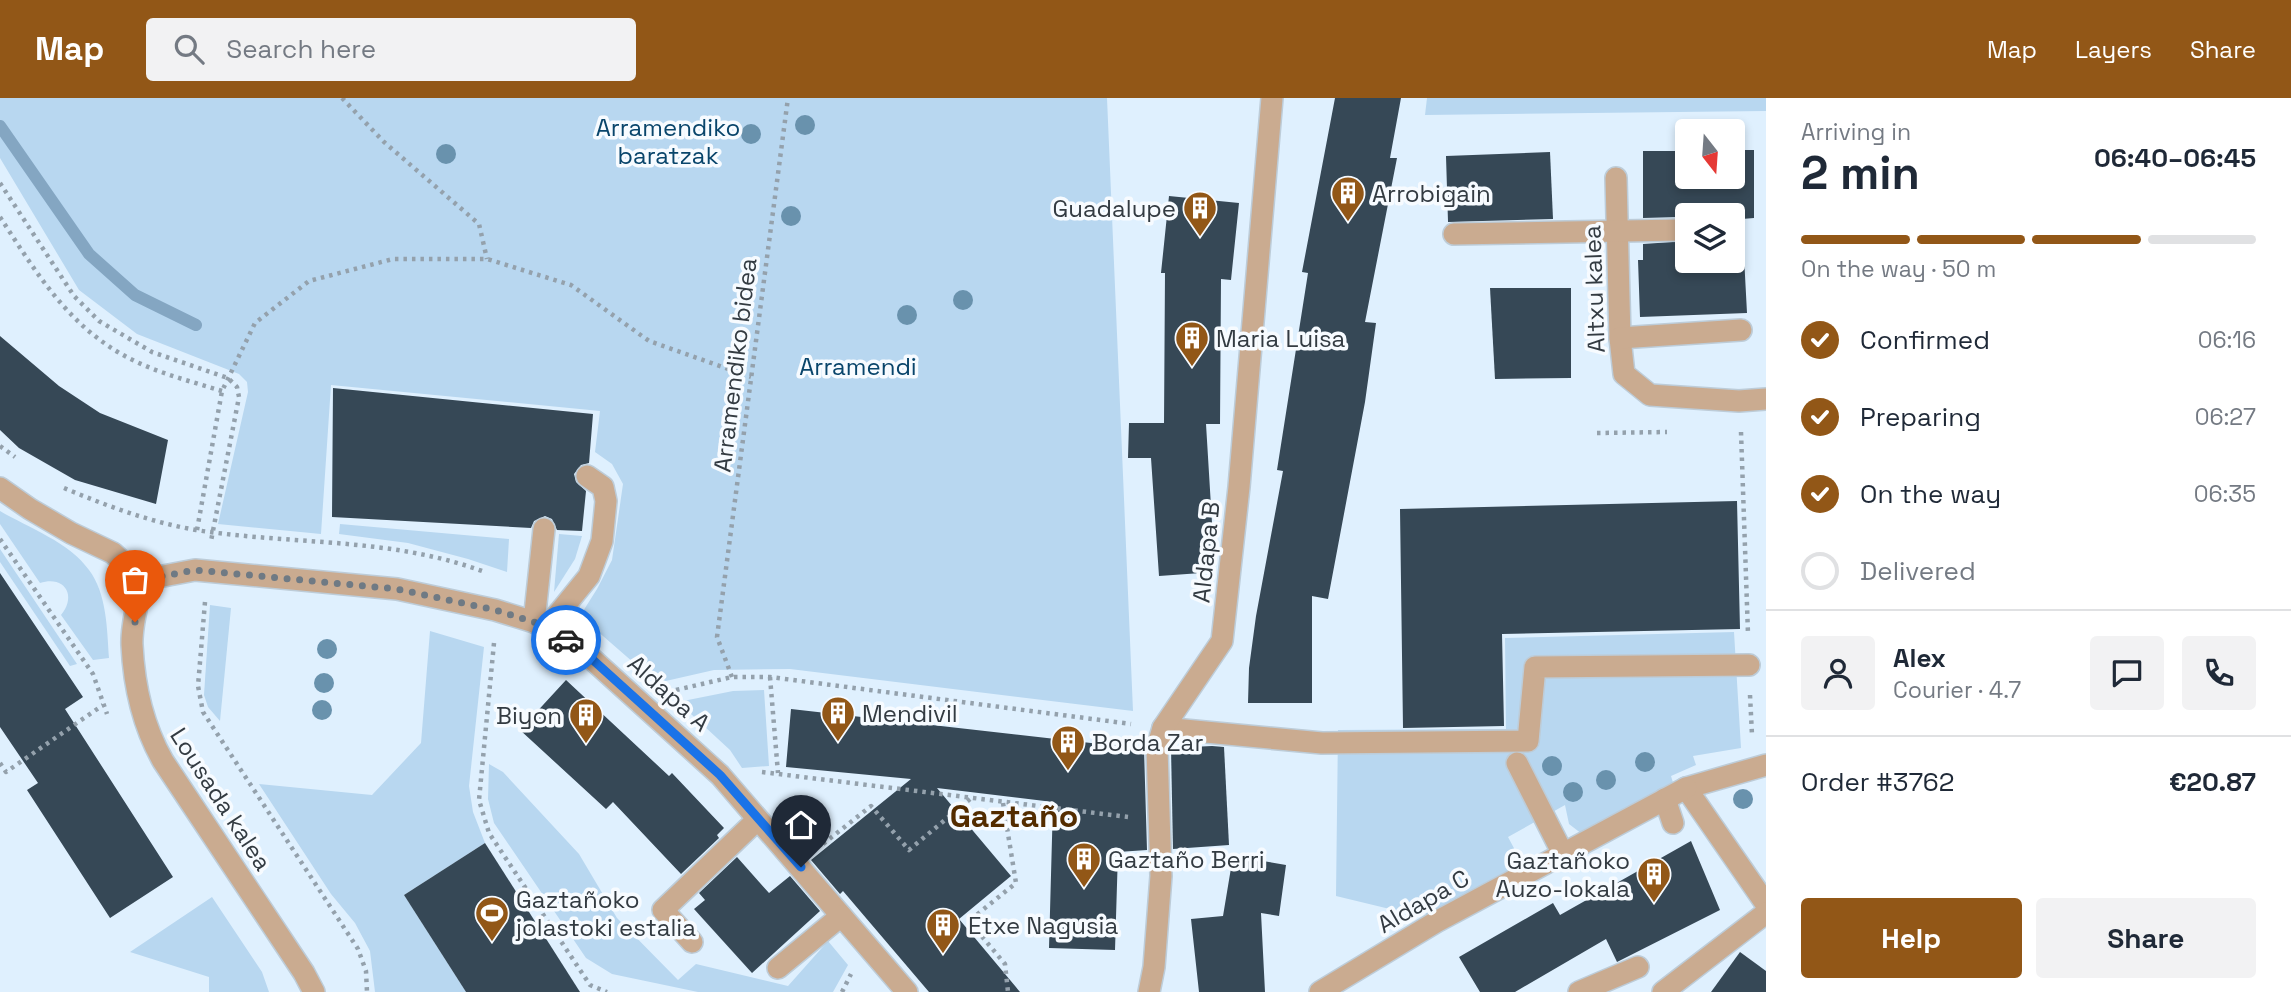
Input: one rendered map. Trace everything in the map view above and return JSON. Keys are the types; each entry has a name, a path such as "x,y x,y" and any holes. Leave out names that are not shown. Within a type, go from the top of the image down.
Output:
{"street":[{"name":"Aldapa B","path":"1149,992 1154,967 1161,876 1157,748 1163,728 1222,641 1239,487 1272,98"},
{"name":"Altxu kalea","path":"1616,178 1620,338 1624,374 1650,395 1739,401 1766,398"},
{"path":"1454,234 1675,230"},
{"path":"1620,338 1741,330"},
{"path":"540,626 589,576 602,541 606,501 603,487 587,476"},
{"path":"0,488 71,533 113,553 142,580"},
{"path":"540,626 544,529"},
{"name":"Aldapa A","path":"142,580 195,570 397,589 495,610 540,626 582,650 720,775 906,992"},
{"name":"Lousada kalea","path":"142,580 132,643 141,706 149,735 163,761 314,992"},
{"path":"1163,728 1322,743 1528,741 1535,667 1749,665"},
{"path":"1517,763 1563,854"},
{"name":"Aldapa C","path":"1320,992 1436,922 1686,788 1760,766"},
{"path":"1686,788 1766,904"},
{"path":"1665,799 1673,823"},
{"path":"692,942 663,910 758,820"},
{"path":"1663,992 1766,913"},
{"path":"778,968 841,916"},
{"path":"1579,992 1638,967"}],"path":[{"path":"342,98 384,142 480,224 487,259"},
{"name":"Arramendiko bidea","path":"770,677 732,677 717,637 788,98"},
{"path":"0,217 61,306 107,346 152,369 222,391"},
{"path":"60,486 114,509 197,530 222,391 255,323 309,281 393,259 487,259 571,285 649,341 751,377"},
{"path":"1740,431 1749,665 1760,766"},
{"path":"0,446 25,464"},
{"path":"0,539 93,674 103,705 6,772 0,763"},
{"path":"494,643 479,800 489,833 590,985 607,992"},
{"path":"1089,814 778,773 770,677 1163,728"},
{"path":"814,852 872,806 908,850 970,799"},
{"path":"1003,803 1016,883 970,921 1005,964 1007,992"}],"green space":[{"name":"Arramendi","path":"0,98 1107,98 1133,711 790,669 714,670 657,683 580,616 612,560 623,484 612,464 595,452 600,411 331,385 321,534 218,524 248,392 247,382 239,374 137,334 79,290 0,158"},
{"path":"1427,98 1766,98 1766,111 1425,115"},
{"path":"0,511 71,551 89,570 103,601 109,658 93,660 61,615 68,601 66,589 56,582 40,583 0,524"},
{"path":"340,524 509,539 507,572 408,543 339,534"},
{"path":"559,534 582,536 575,559 554,592"},
{"path":"0,549 77,664 70,666 0,562"},
{"path":"210,605 231,608 220,721 208,707 204,695"},
{"path":"430,631 484,647 469,786 473,812 485,843 404,895 466,992 375,992 370,951 355,923 331,894 259,784 372,795 421,743"},
{"path":"1734,632 1741,748 1693,756 1696,765 1671,776 1674,786 1582,834 1569,824 1565,805 1508,837 1523,865 1427,916 1420,902 1398,911 1336,896 1338,730 1506,729 1505,638"},
{"path":"764,690 769,766 742,768 730,750 678,702 733,691"},
{"path":"489,764 503,772 579,854 617,918 678,980 696,964 788,986 828,941 848,965 833,992 698,992 612,974 586,958 494,823 488,799"},
{"path":"212,897 262,972 269,992 209,992 209,977 130,952"}],"building":[{"path":"1335,98 1401,98 1390,158 1397,158 1365,322 1376,323 1365,402 1328,599 1312,596 1312,703 1248,703 1249,668 1256,616 1283,471 1277,470 1308,273 1302,272"},
{"path":"1745,150 1754,150 1754,218 1745,219 1745,203 1675,203 1675,217 1643,218 1643,151 1675,151 1675,189 1745,189"},
{"path":"1550,152 1553,219 1448,222 1446,156"},
{"path":"1169,196 1239,203 1231,280 1221,279 1220,424 1206,424 1215,572 1159,576 1151,458 1128,458 1129,423 1164,423 1165,273 1161,273"},
{"path":"1675,242 1675,273 1745,273 1747,313 1640,317 1638,260 1643,260 1643,244"},
{"path":"1490,288 1571,288 1571,378 1495,379"},
{"path":"0,336 59,386 100,413 168,440 156,504 75,480 19,448 0,430"},
{"path":"333,388 593,414 589,463 581,465 574,474 576,482 586,491 582,531 557,530 552,519 545,516 534,521 531,528 332,517"},
{"path":"1737,501 1740,629 1502,634 1504,726 1403,728 1400,509"},
{"path":"0,573 83,697 65,709 173,877 110,918 27,790 38,783 0,727"},
{"path":"566,680 669,776 672,773 724,828 717,835 719,838 681,874 613,802 606,809 520,730"},
{"path":"791,709 1144,749 1147,850 1118,852 1115,950 1049,948 1053,802 937,788 1011,876 959,919 1020,992 929,992 843,891 840,894 811,860 911,779 786,767"},
{"path":"1224,747 1229,845 1173,849 1171,748"},
{"path":"1691,841 1720,910 1617,962 1606,939 1515,992 1480,992 1459,957 1553,903 1560,915"},
{"name":"Gaztañoko jolastoki estalia","path":"485,843 580,992 466,992 404,895"},
{"path":"1233,856 1286,865 1279,916 1261,913 1265,992 1199,992 1191,919 1223,916"},
{"path":"737,857 769,893 790,876 820,911 752,973 694,909 705,900 699,893"},
{"path":"1740,952 1766,971 1766,992 1711,992"}],"waterway":[{"path":"0,126 89,254 135,295 196,325"}],"way so far":[{"path":"135,622 142,580 195,570 397,589 495,610 534,622 566,640"}],"place":[{"name":"Arrobigain","path":"1348,223"},
{"name":"Guadalupe","path":"1200,238"},
{"name":"Maria Luisa","path":"1192,368"},
{"name":"Mendivil","path":"838,743"},
{"name":"Biyon","path":"586,745"},
{"name":"Borda Zar","path":"1068,772"},
{"name":"Gaztaño Berri","path":"1084,889"},
{"name":"Gaztañoko Auzo-lokala","path":"1654,904"},
{"name":"Gaztañoko jolastoki estalia","path":"492,943"},
{"name":"Etxe Nagusia","path":"943,955"}],"district":[{"name":"Gaztaño","path":"1014,816"}],"route":[{"path":"566,640 582,650 720,775 801,867"}],"park label":[{"name":"Arramendiko baratzak","path":"668,141"}]}
